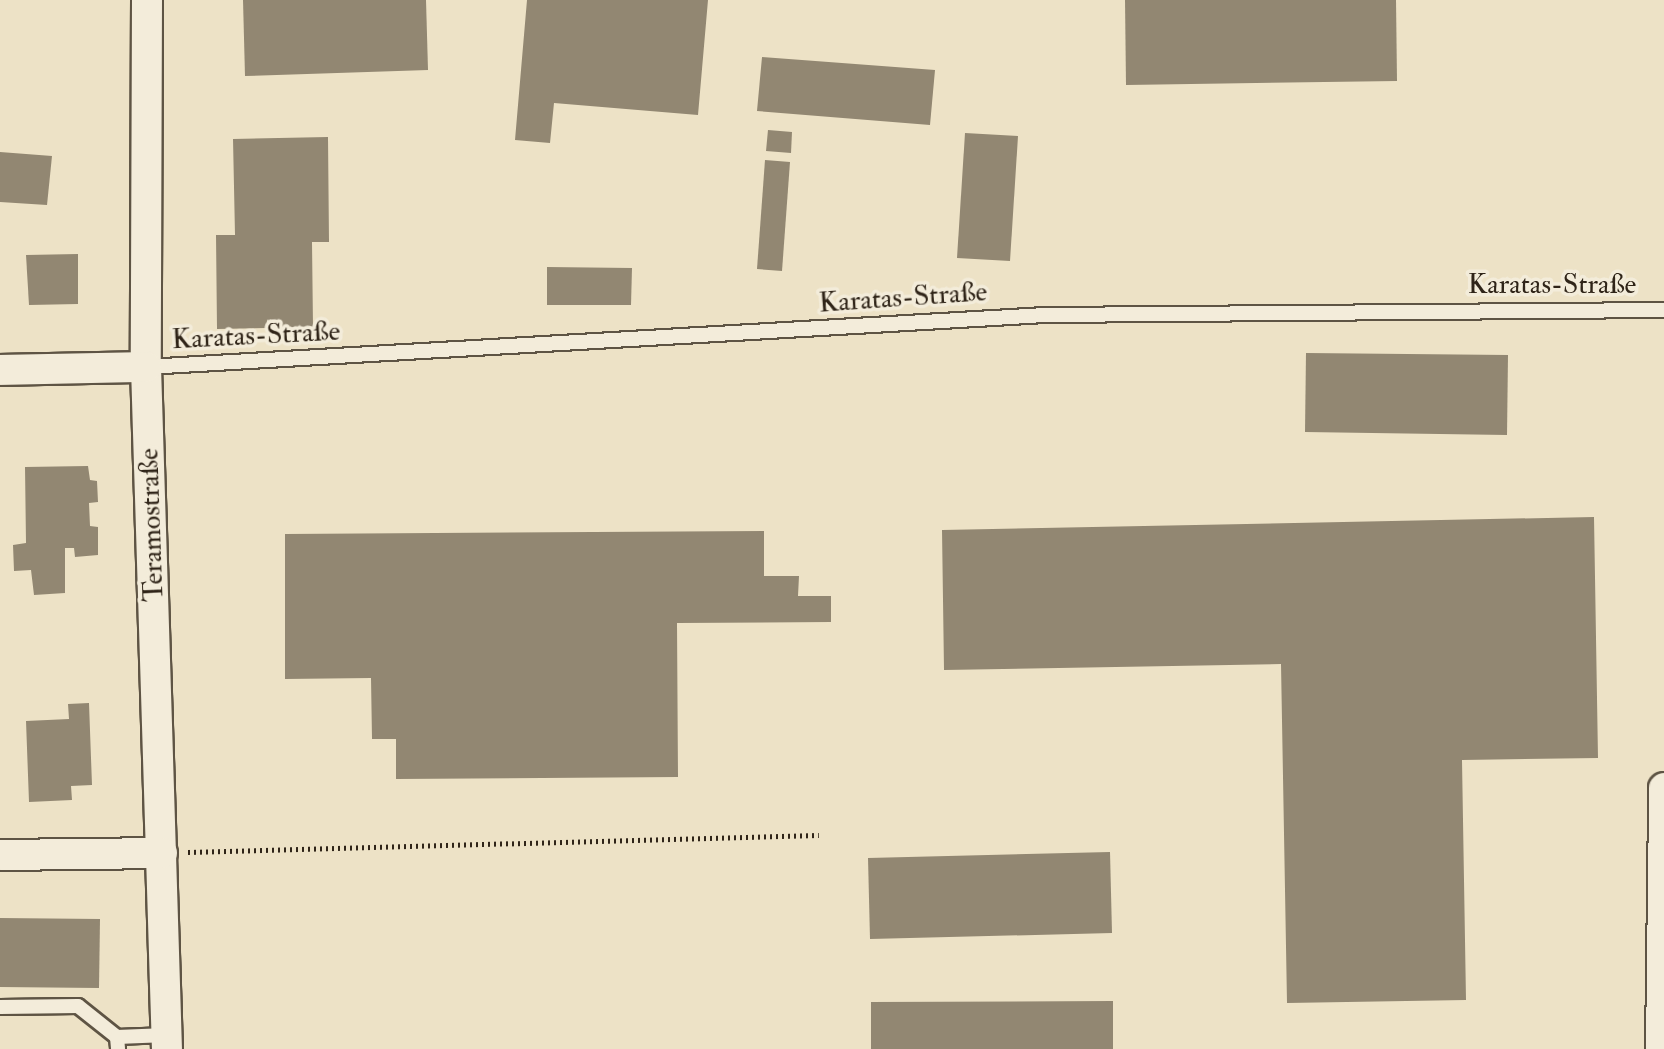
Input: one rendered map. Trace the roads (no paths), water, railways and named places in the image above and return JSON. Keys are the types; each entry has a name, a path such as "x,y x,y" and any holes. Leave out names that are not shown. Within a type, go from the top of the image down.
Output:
{"street":[{"name":"Teramostraße","path":"147,0 146,367 167,1042"},
{"path":"0,370 146,367"},
{"path":"1661,1049 1664,788"},
{"path":"0,855 162,853"}],"lane":[{"name":"Karatas-Straße","path":"146,367 1044,315 1664,310"},
{"path":"0,1007 78,1006 118,1043 167,1042"}]}
